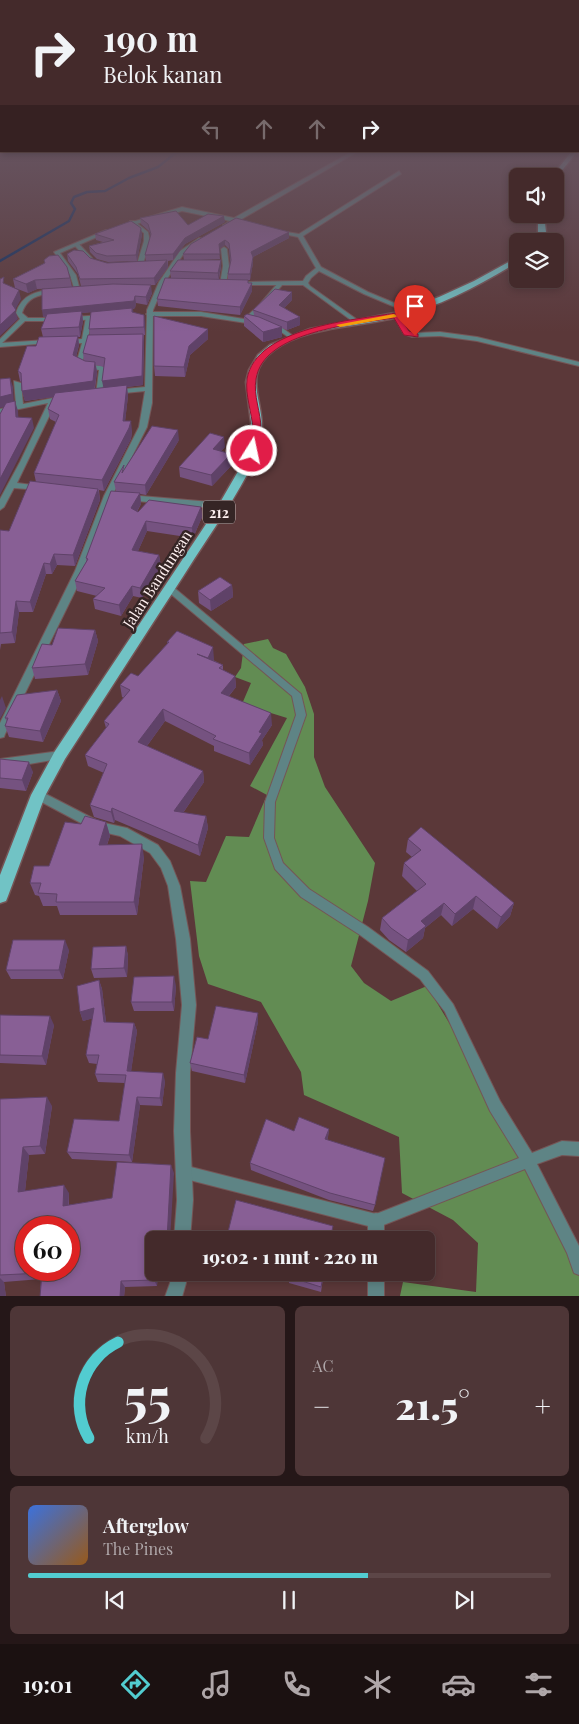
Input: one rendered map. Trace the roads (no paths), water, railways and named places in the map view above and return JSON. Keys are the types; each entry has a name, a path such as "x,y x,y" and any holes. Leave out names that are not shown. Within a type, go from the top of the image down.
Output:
{"main road":[{"name":"Jalan Bandungan","path":"0,896 38,795 60,755 223,506 249,461 256,441 257,430 251,382 253,370 261,357 274,347 293,338 327,327 409,311 477,283 509,264"}],"street":[{"path":"112,316 43,321 24,319 20,316 19,311 26,296 37,293 74,290 73,275 55,255 132,222 180,210"},
{"path":"193,210 244,223"},
{"path":"0,734 80,571 108,496 142,428 148,403 150,313 160,286 180,263 188,247 252,210"},
{"path":"272,230 300,236 339,210"},
{"path":"300,236 319,268 366,294 409,311"},
{"path":"224,249 224,284"},
{"path":"305,283 308,277 319,268"},
{"path":"150,289 170,282"},
{"path":"215,284 305,283 313,291 357,322"},
{"path":"140,312 150,313"},
{"path":"396,315 406,333 412,335 440,334 477,339 579,364"},
{"path":"0,344 24,319"},
{"path":"17,383 20,407"},
{"path":"90,395 148,389"},
{"path":"0,411 62,399"},
{"path":"0,508 53,400"},
{"path":"11,485 50,490"},
{"path":"98,495 223,506"},
{"path":"0,764 60,755"},
{"path":"38,795 98,826 123,832 154,849 166,865 174,886 183,938 189,1005 183,1073 185,1200 183,1231"},
{"path":"376,1222 376,1231"},
{"path":"173,1296 178,1281"},
{"path":"376,1281 376,1296"}],"lane":[{"path":"132,222 146,232 147,241 140,264"},
{"path":"77,245 94,262"},
{"path":"167,263 180,263"},
{"path":"217,263 225,263"},
{"path":"132,265 149,264"},
{"path":"245,321 280,284"},
{"path":"150,313 201,314 245,321 279,328 293,338"},
{"path":"88,318 79,364 87,367 102,368 99,394"},
{"path":"140,340 149,339"},
{"path":"61,342 85,341"},
{"path":"0,344 53,342"},
{"path":"169,588 296,694 301,715 270,802 269,838 279,866 305,892 364,931 424,975 450,1008 495,1106 528,1160 574,1251 579,1268"},
{"path":"184,1172 376,1222 528,1160 562,1148 579,1149"}],"waterway":[{"path":"0,261 69,221 74,210"}]}
